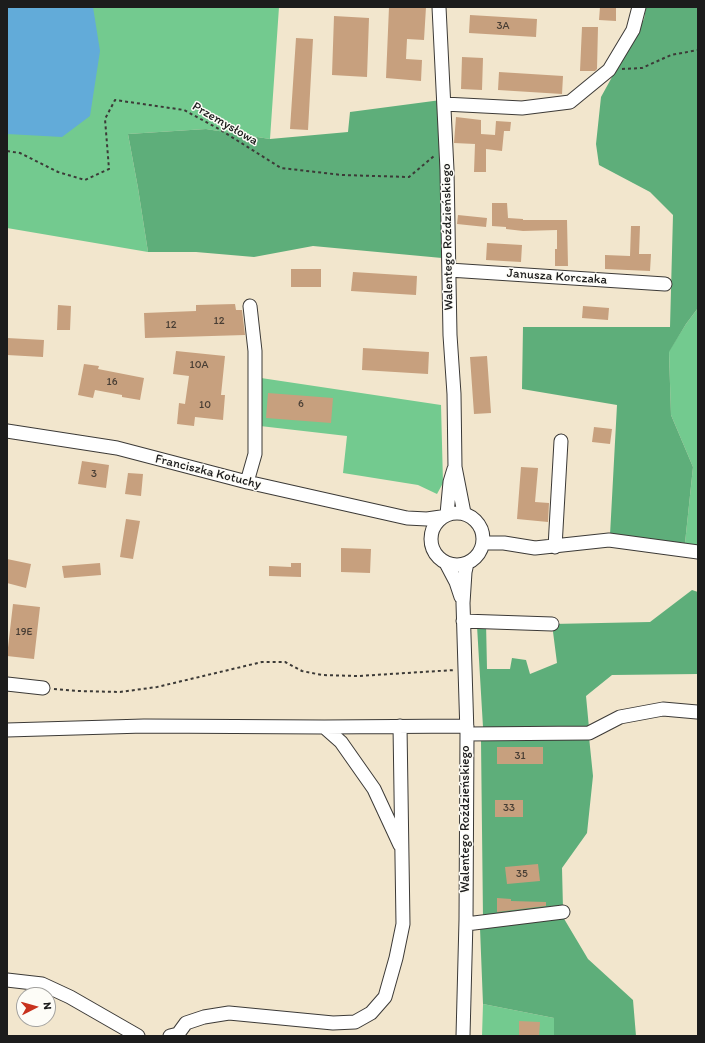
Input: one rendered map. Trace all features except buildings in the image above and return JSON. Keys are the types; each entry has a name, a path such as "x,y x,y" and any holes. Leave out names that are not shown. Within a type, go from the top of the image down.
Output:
{"street":[{"name":"Walentego Roździeńskiego","path":"440,7 446,147 450,335 454,394 455,467 464,513"},
{"path":"444,104 522,108 570,102 609,70 633,30 639,7"},
{"name":"Janusza Korczaka","path":"449,270 665,284"},
{"path":"247,482 255,454 255,351 250,306"},
{"name":"Franciszka Kotuchy","path":"7,430 117,448 247,482 407,518 427,519 444,516"},
{"path":"555,547 561,441"},
{"name":"Walentego Roździeńskiego","path":"444,516 450,482 455,467"},
{"path":"458,512 464,513 477,521 483,535 483,543 478,555 467,564 455,565 446,563 434,553 431,546 430,538 434,526 444,516 458,512"},
{"name":"Franciszka Kotuchy","path":"407,518 423,530 430,538"},
{"path":"483,543 504,543 535,548 609,540 698,552"},
{"name":"Walentego Roździeńskiego","path":"446,563 456,582 463,602"},
{"name":"Walentego Roździeńskiego","path":"463,1036 466,924 467,730 463,602 467,564"},
{"path":"463,621 552,624"},
{"path":"7,684 43,688"},
{"path":"7,730 144,726 400,726 467,730 589,733 620,717 663,709 698,712"},
{"path":"170,1036 178,1034 186,1023 204,1017 229,1013 333,1023 355,1022 371,1013 385,997 396,958 403,924 400,726"},
{"path":"324,727 341,742 374,789 402,850"},
{"path":"466,924 563,912"},
{"path":"7,980 42,984 138,1036"}],"path":[{"path":"609,70 642,68 670,55 698,50"},
{"name":"Przemysłowa","path":"7,151 20,153 58,172 85,180 109,169 105,119 115,100 184,110 219,129 281,168 342,175 409,177 446,147"},
{"path":"43,688 77,691 120,692 157,687 262,662 285,662 302,671 322,675 358,676 450,670 465,672"}],"green space":[{"path":"7,7 279,7 270,139 206,129 128,134 148,252 7,228"},
{"path":"646,7 698,7 698,308 686,324 669,352 671,415 693,467 685,543 610,535 617,405 522,389 523,327 670,327 673,215 650,192 599,165 596,144 601,97 644,19"},
{"path":"441,100 442,258 313,246 254,257 196,252 148,252 128,134 206,129 270,139 348,132 350,112"},
{"path":"698,308 698,547 685,543 693,467 671,415 669,351"},
{"path":"261,378 441,405 443,483 437,494 418,485 343,473 347,436 260,426"},
{"path":"692,590 698,592 698,674 612,675 586,696 589,728 483,727 477,626 486,622 487,669 510,669 512,658 526,660 530,674 557,663 552,624 650,622"},
{"path":"589,737 593,776 587,833 562,868 563,909 483,918 481,741"},
{"path":"563,917 588,959 633,1000 636,1036 554,1036 554,1018 483,1004 480,928"},
{"path":"483,1004 554,1018 554,1036 482,1036"}],"water":[{"path":"7,7 93,7 100,51 90,116 62,137 7,134"}]}
